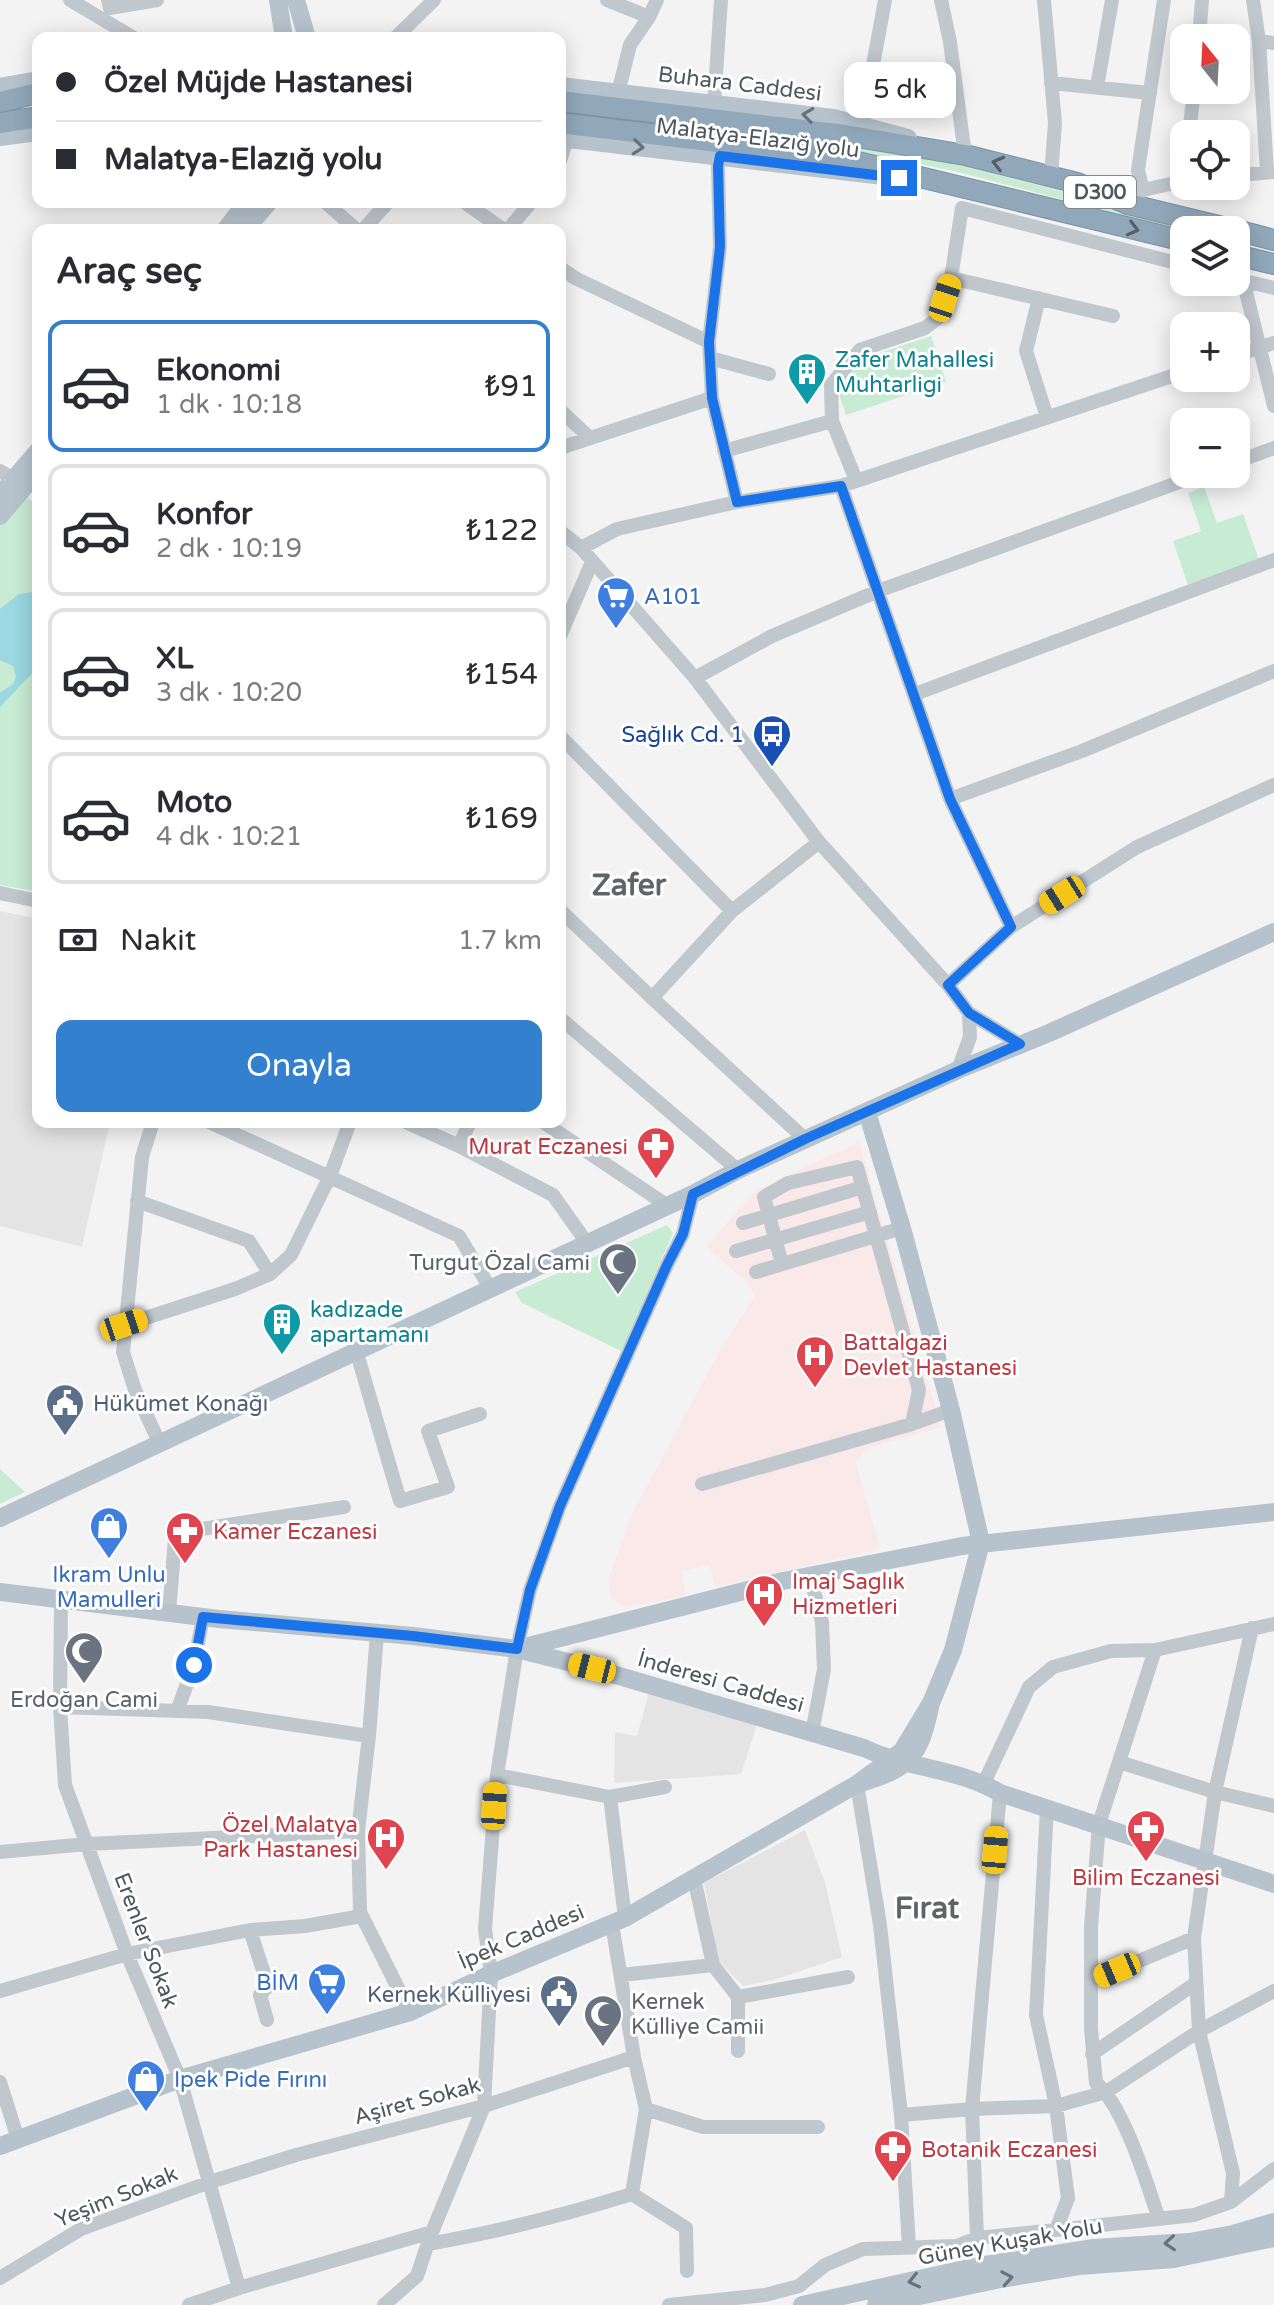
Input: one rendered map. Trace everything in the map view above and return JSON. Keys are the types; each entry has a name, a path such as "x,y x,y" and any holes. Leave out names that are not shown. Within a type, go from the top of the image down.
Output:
{"highway":[{"path":"0,102 32,94"},
{"path":"566,102 830,133 965,155"},
{"path":"0,123 32,118"},
{"path":"566,133 812,152 948,184"},
{"name":"Buhara Caddesi","path":"965,155 1136,197 1184,216"},
{"name":"Malatya-Elazığ yolu","path":"948,184 1170,238"},
{"name":"Buhara Caddesi","path":"1250,234 1274,240"},
{"path":"1250,258 1274,264"}],"main road":[{"path":"278,0 283,29"},
{"path":"296,0 305,32"},
{"path":"0,87 32,81"},
{"name":"Buhara Caddesi","path":"566,87 833,118 965,155"},
{"path":"0,137 32,133"},
{"name":"Malatya-Elazığ yolu","path":"566,134 948,184"},
{"path":"230,224 242,208"},
{"path":"250,224 264,208"},
{"path":"0,495 24,479"},
{"path":"0,516 24,479"},
{"path":"0,1519 805,1139 1274,932"},
{"path":"867,1112 951,1410 981,1543"},
{"path":"0,1592 203,1617 517,1649 810,1576 981,1543 1274,1512"},
{"name":"İpek Caddesi","path":"9,2142 180,2079 410,2012 491,1974 619,1921 897,1761 931,1703 953,1650 981,1543"},
{"name":"İnderesi Caddesi","path":"517,1649 864,1748 897,1761 953,1772 1047,1808 1274,1884"},
{"name":"Güney Kuşak Yolu","path":"802,2305 842,2301 1038,2256 1094,2248 1189,2242 1274,2222"},
{"name":"Güney Kuşak Yolu","path":"876,2305 1001,2279 1079,2266 1174,2259 1274,2238"}],"street":[{"path":"70,0 124,32"},
{"path":"108,0 110,8 157,0"},
{"path":"401,32 434,0"},
{"path":"607,0 649,17"},
{"path":"618,93 630,45 657,0"},
{"path":"714,104 721,0"},
{"path":"862,125 885,0"},
{"path":"941,0 950,42 965,155"},
{"path":"1044,0 1055,123 1051,176"},
{"path":"1097,87 1112,0"},
{"path":"1164,0 1136,197 1170,186"},
{"path":"1200,24 1202,0"},
{"path":"1250,174 1271,172 1266,42 1253,0"},
{"path":"1051,83 1150,93"},
{"path":"720,156 720,247 709,342 712,398 737,502"},
{"path":"332,208 350,224"},
{"path":"368,224 383,208"},
{"path":"473,208 497,224"},
{"path":"511,224 526,208"},
{"path":"856,480 832,421 831,385 860,350 925,328 938,318 951,278 962,208 1170,261"},
{"path":"566,272 709,342"},
{"path":"951,278 1113,316"},
{"path":"1250,283 1274,288"},
{"path":"1243,296 1274,406"},
{"path":"1039,298 1026,351 1047,417"},
{"path":"1250,351 1274,343"},
{"path":"710,358 769,374"},
{"path":"581,548 617,529 737,502 841,486 1170,377"},
{"path":"566,446 712,398"},
{"path":"566,416 589,437"},
{"path":"724,451 832,421"},
{"path":"1250,457 1274,448"},
{"path":"841,486 950,799 1011,927"},
{"path":"695,678 772,636 878,591 1170,486"},
{"path":"566,536 581,548 695,678 819,842 948,985 969,1013 1020,1044"},
{"path":"915,694 1274,560"},
{"path":"566,622 592,562"},
{"path":"950,799 1082,751 1274,671"},
{"path":"566,742 732,911"},
{"path":"948,985 1011,927 1137,847 1274,785"},
{"path":"652,998 732,911 819,842"},
{"path":"0,893 32,900"},
{"path":"566,916 805,1139"},
{"path":"958,1070 970,1037 969,1013"},
{"path":"566,1023 738,1170"},
{"path":"151,1128 142,1157 123,1352 135,1390 159,1442"},
{"path":"222,1128 459,1236 490,1288"},
{"path":"124,1325 235,1289 276,1269 291,1255 330,1176 348,1128"},
{"path":"419,1128 553,1195 587,1243"},
{"path":"459,1146 467,1128"},
{"path":"552,1128 668,1206"},
{"path":"782,1264 764,1197 788,1183 857,1167 919,1390 912,1424"},
{"path":"743,1223 863,1187"},
{"path":"384,2305 417,2276 484,2106 491,1974 485,1929 497,1775 517,1649 530,1590 560,1506 683,1234 693,1194"},
{"path":"137,1201 249,1241 276,1269"},
{"path":"736,1251 870,1212"},
{"path":"756,1272 902,1228"},
{"path":"356,1350 400,1501 448,1487 428,1431 480,1414"},
{"path":"702,1484 951,1410"},
{"path":"169,1613 175,1538 179,1535 344,1507"},
{"path":"810,1576 822,1622 824,1669 812,1733"},
{"name":"Erenler Sokak","path":"61,1600 60,1707 65,1785 127,1954 180,2079 239,2288"},
{"path":"177,1711 194,1665 203,1617"},
{"path":"977,2238 972,2109 992,1788 1029,1687 1053,1667 1111,1651 1155,1650 1274,1624"},
{"path":"1231,2202 1233,2173 1199,2031 1194,1938 1215,1792 1252,1628"},
{"path":"377,1633 358,1831 360,1912 410,2012"},
{"path":"1155,1650 1099,1824 1091,1927 1091,1981 1092,2054 1096,2083 1106,2092 1137,2155 1159,2219"},
{"path":"60,1707 208,1712 369,1736"},
{"path":"1119,1762 1215,1792 1274,1806"},
{"path":"497,1775 610,1797 665,1787"},
{"path":"857,1784 880,1925 901,2115 909,2247"},
{"path":"610,1797 621,1975 646,2109 632,2194"},
{"path":"1047,1808 1036,2015 1056,2106 1068,2198 1056,2230"},
{"path":"0,1852 87,1844 358,1831"},
{"path":"694,1878 713,1965 738,1997 738,2051"},
{"path":"0,1991 127,1954 250,1930 305,1926 356,1917 360,1912"},
{"path":"250,1930 268,1986 260,1995 267,2020"},
{"path":"1091,1981 1194,1938"},
{"path":"621,1975 713,1965"},
{"path":"738,1997 848,1977"},
{"path":"1092,2054 1196,1983"},
{"path":"901,2115 1056,2106 1106,2092 1199,2031 1274,1991"},
{"name":"Aşiret Sokak","path":"210,2182 296,2155 484,2106 634,2057"},
{"path":"0,2082 9,2142"},
{"path":"646,2109 703,2127 818,2127"},
{"path":"669,2305 765,2295 799,2286 825,2265 863,2249 957,2246 977,2238 1194,2215 1231,2202 1274,2169"},
{"name":"Yeşim Sokak","path":"0,2278 81,2229 210,2182"},
{"path":"189,2305 239,2288 430,2238 513,2228 632,2194 686,2228 687,2271"},
{"path":"233,2305 239,2288"}],"shaded area":[{"path":"0,911 32,918 32,1128 109,1128 82,1247 0,1226"},
{"name":"Battalgazi Devlet Hastanesi","path":"859,1142 941,1427 865,1449 856,1463 880,1549 715,1587 710,1565 681,1571 686,1596 627,1607 611,1599 608,1580 633,1512 719,1352 755,1296 748,1283 706,1247 755,1191"},
{"path":"650,1689 757,1725 741,1774 614,1783 615,1732 637,1736"},
{"path":"805,1830 825,1882 842,1957 773,1980 743,1986 718,1960 704,1883"}],"green space":[{"path":"566,106 846,141 956,164 1170,220 1170,227 954,171 844,149 566,114"},
{"path":"931,336 946,382 846,415 837,388 861,359"},
{"path":"1204,488 1217,523 1243,514 1259,560 1188,585 1173,541 1201,531 1188,493"},
{"path":"28,497 32,501 32,891 0,885 0,525"},
{"path":"667,1225 673,1233 621,1351 522,1303 515,1292"},
{"path":"0,1469 25,1492 0,1504"}],"water":[{"path":"32,592 32,673 0,707 0,693 13,684 16,677 13,666 0,660 0,609 19,594"}],"place":[{"name":"Zafer Mahallesi Muhtarligi","path":"807,406"},
{"name":"A101","path":"616,630"},
{"name":"Sağlık Cd. 1","path":"772,768"},
{"name":"Murat Eczanesi","path":"656,1180"},
{"name":"Turgut Özal Cami","path":"618,1296"},
{"name":"kadızade apartamanı","path":"282,1356"},
{"name":"Battalgazi Devlet Hastanesi","path":"815,1389"},
{"name":"Hükümet Konağı","path":"65,1437"},
{"name":"Ikram Unlu Mamulleri","path":"109,1560"},
{"name":"Kamer Eczanesi","path":"185,1565"},
{"name":"Imaj Saglık Hizmetleri","path":"764,1628"},
{"name":"Erdoğan Cami","path":"84,1685"},
{"name":"Bilim Eczanesi","path":"1146,1863"},
{"name":"Özel Malatya Park Hastanesi","path":"386,1871"},
{"name":"BİM","path":"327,2016"},
{"name":"Kernek Külliyesi","path":"559,2028"},
{"name":"Kernek Külliye Camii","path":"603,2048"},
{"name":"Ipek Pide Fırını","path":"146,2113"},
{"name":"Botanik Eczanesi","path":"893,2183"}],"district":[{"name":"Zafer","path":"629,885"},
{"name":"Fırat","path":"927,1908"}],"route":[{"path":"194,1665 203,1617 517,1649 530,1590 560,1506 683,1234 693,1194 805,1139 1020,1044 969,1013 948,985 1011,927 950,799 841,486 737,502 712,398 709,342 720,247 720,156 899,178"}]}
